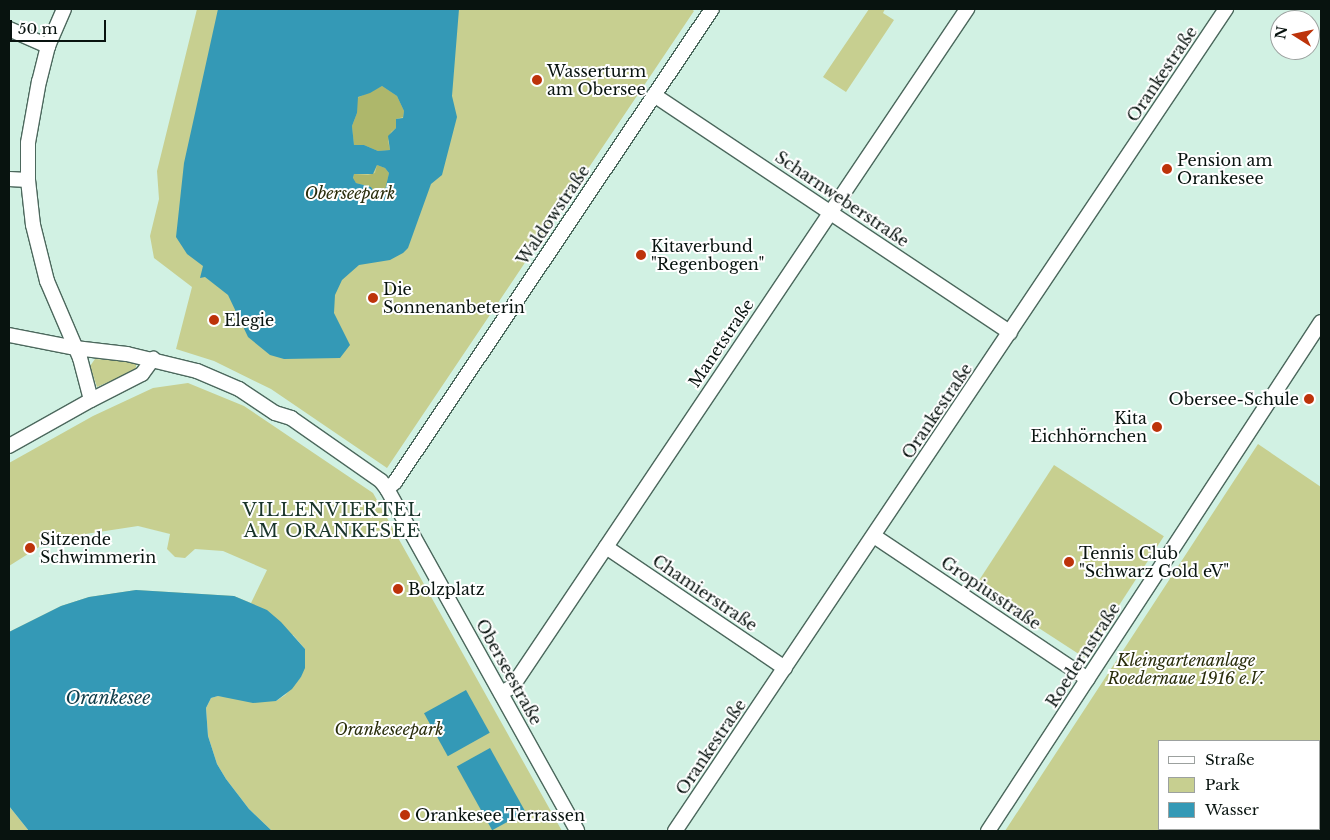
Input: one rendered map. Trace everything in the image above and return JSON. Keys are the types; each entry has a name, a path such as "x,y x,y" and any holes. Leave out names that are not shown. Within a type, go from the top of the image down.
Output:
{"street":[{"path":"64,9 48,46 32,113 28,143 28,180 33,225 47,281 75,348 91,400"},
{"name":"Waldowstraße","path":"387,489 395,482 712,9"},
{"name":"Manetstraße","path":"501,693 512,687 967,9"},
{"name":"Orankestraße","path":"676,831 1226,9"},
{"path":"9,29 48,46"},
{"name":"Scharnweberstraße","path":"654,95 1010,332"},
{"path":"9,179 28,180"},
{"name":"Roedernstraße","path":"988,831 1321,322"},
{"name":"Oberseestraße","path":"9,335 75,348 127,354 197,371 239,389 275,413 291,418 372,474 387,489 577,831"},
{"path":"9,446 142,374 152,359"},
{"name":"Gropiusstraße","path":"874,536 1088,679"},
{"name":"Chamierstraße","path":"606,547 785,668"}],"green space":[{"name":"Oberseepark","path":"197,9 691,9 694,11 387,468 271,389 214,361 176,349 192,287 154,258 150,236 159,199 157,171"},
{"path":"869,9 885,9 883,13 894,20 846,92 823,77"},
{"path":"382,86 397,96 404,111 403,117 396,119 396,128 391,132 388,141 390,150 378,151 364,145 354,145 352,126 357,113 357,98"},
{"path":"377,165 385,168 389,173 385,190 381,195 375,193 371,187 356,183 353,179 354,174 368,175 375,173"},
{"path":"95,359 132,361 136,364 136,370 97,387 90,366"},
{"name":"Orankeseepark","path":"188,383 244,406 373,493 562,831 272,831 249,809 217,764 208,736 206,708 211,698 218,696 276,701 285,695 301,677 305,649 293,635 9,632 61,606 89,597 136,590 234,596 251,603 267,570 223,551 195,549 185,558 175,557 167,549 170,534 138,526 66,537 47,542 9,566 9,463 93,416 153,388"},
{"name":"Kleingartenanlage Roedernaue 1916 e.V.","path":"1258,444 1321,487 1321,831 1005,831"},
{"name":"Tennis Club \"Schwarz Gold eV\"","path":"1054,465 1164,536 1085,658 975,587"},
{"path":"9,806 29,831 9,831"}],"water":[{"path":"218,9 459,9 452,96 457,117 442,175 431,184 408,248 390,260 359,265 342,280 335,295 334,313 350,345 340,358 284,359 270,355 248,337 228,295 205,277 200,278 203,266 187,254 176,237 184,163","holes":["382,86 397,96 404,111 403,118 396,119 396,128 388,136 390,150 378,151 364,145 354,145 352,126 357,113 358,97","377,165 385,168 389,173 385,190 381,195 375,193 371,187 356,183 353,178 354,174 373,174"]},
{"name":"Orankesee","path":"136,590 234,596 267,610 281,622 305,649 305,668 301,677 292,689 276,701 253,703 218,696 211,698 206,708 208,736 217,764 249,809 272,831 29,831 9,806 9,632 61,606 89,597"},
{"path":"466,690 490,733 448,756 424,713"},
{"path":"490,748 525,812 492,830 457,766"}],"place":[{"name":"Wasserturm am Obersee","path":"537,80"},
{"name":"Pension am Orankesee","path":"1167,169"},
{"name":"Kitaverbund \"Regenbogen\"","path":"641,255"},
{"name":"Die Sonnenanbeterin","path":"373,298"},
{"name":"Elegie","path":"214,320"},
{"name":"Obersee-Schule","path":"1309,399"},
{"name":"Kita Eichhörnchen","path":"1157,427"},
{"name":"Sitzende Schwimmerin","path":"30,548"},
{"name":"Tennis Club \"Schwarz Gold eV\"","path":"1069,562"},
{"name":"Bolzplatz","path":"398,589"},
{"name":"Orankesee Terrassen","path":"405,815"}],"district":[{"name":"VILLENVIERTEL AM ORANKESEE","path":"332,521"}]}
